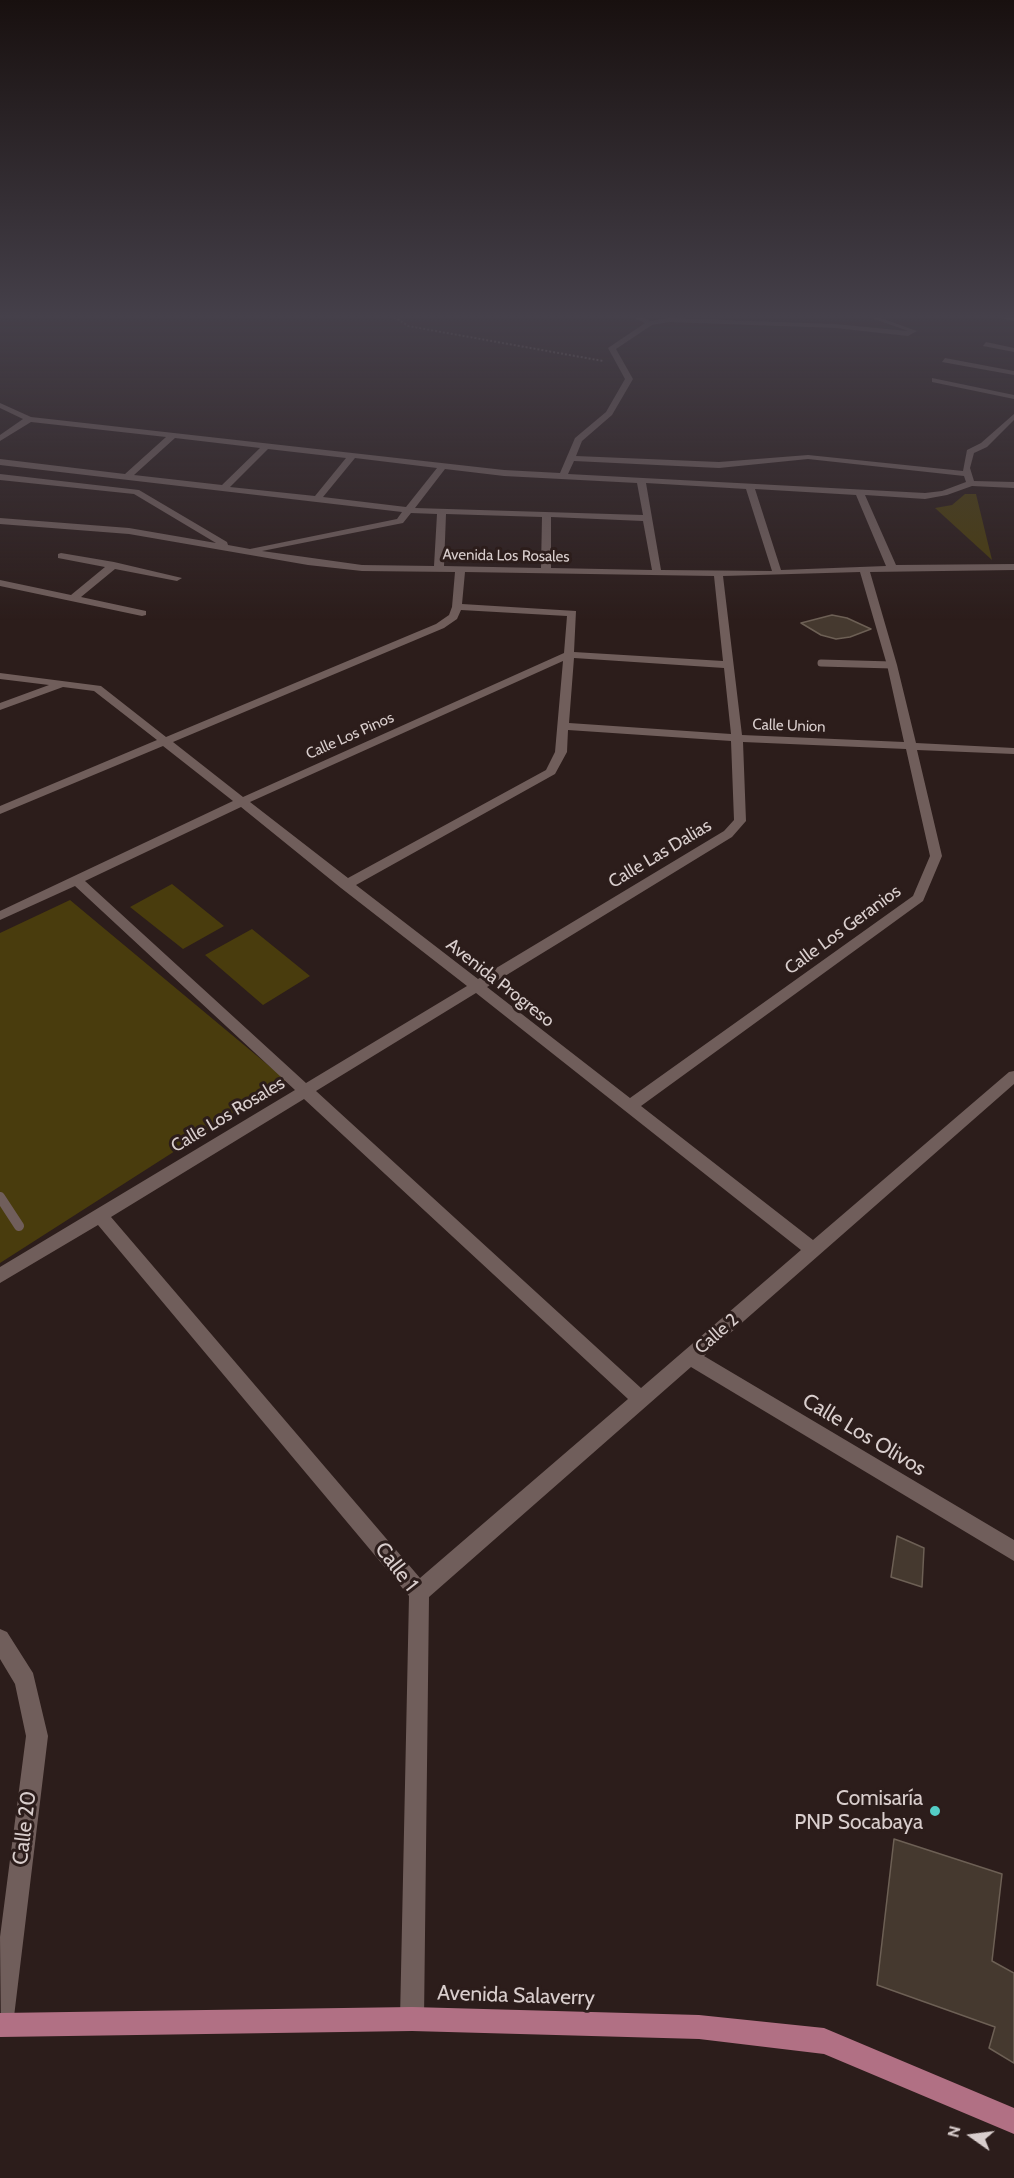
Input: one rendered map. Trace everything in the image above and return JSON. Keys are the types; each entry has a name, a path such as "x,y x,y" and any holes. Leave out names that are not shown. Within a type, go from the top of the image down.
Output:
{"main road":[{"name":"Avenida Salaverry","path":"0,2025 412,2019 699,2027 824,2041 1014,2121"}],"street":[{"path":"26,418 172,436 563,476 925,496 944,493 970,478"},
{"path":"563,476 578,440 603,418"},
{"path":"970,478 966,468 970,452 984,445 1012,418"},
{"path":"0,439 29,419"},
{"path":"128,477 172,436"},
{"path":"224,488 266,446"},
{"path":"317,499 353,455"},
{"path":"571,458 719,465 808,457 1014,485"},
{"path":"0,462 408,510 649,518"},
{"path":"245,552 400,521 443,465"},
{"path":"0,477 136,492 233,550"},
{"path":"641,480 657,573"},
{"path":"750,487 777,573"},
{"path":"860,493 892,568"},
{"path":"439,570 442,512"},
{"path":"546,572 547,515"},
{"name":"Avenida Los Rosales","path":"0,520 129,531 245,552 362,568 657,573 1014,568"},
{"path":"61,556 177,578"},
{"path":"74,598 114,565"},
{"name":"Calle Los Geranios","path":"629,1107 918,898 936,856 892,665 864,569"},
{"path":"0,810 165,743 440,626 453,617 457,607 460,570"},
{"name":"Calle Las Dalias","path":"476,987 728,834 740,821 737,738 718,573"},
{"path":"0,583 142,613"},
{"path":"346,885 551,772 561,752 572,613 457,607"},
{"name":"Calle Los Pinos","path":"0,916 241,802 568,655 729,665"},
{"name":"Avenida Progreso","path":"0,676 97,688 813,1250"},
{"path":"0,707 63,684"},
{"name":"Calle Union","path":"564,726 737,738 1014,751"},
{"path":"76,880 641,1399"},
{"name":"Calle Los Rosales","path":"0,1276 476,987"},
{"name":"Calle 2","path":"419,1592 1014,1076"},
{"name":"Calle 1","path":"100,1215 419,1592 412,2019"},
{"name":"Calle Los Olivos","path":"690,1357 1014,1551"},
{"name":"Calle 20","path":"0,1639 25,1681 37,1736 0,2025"}],"lane":[{"path":"821,663 892,665"},
{"path":"0,1197 19,1226"}],"shaded area":[{"path":"965,494 976,494 992,560 935,508 952,505"},
{"path":"172,884 224,926 183,949 130,907"},
{"path":"70,900 286,1080 0,1263 0,933"},
{"path":"252,929 310,976 263,1005 205,955"}],"building":[{"path":"832,615 847,618 871,629 850,637 836,639 821,635 801,623"},
{"path":"897,1536 924,1548 922,1587 891,1577"},
{"path":"894,1839 1002,1874 992,1961 1014,1973 1014,2063 989,2048 995,2027 877,1985"}],"place":[{"name":"Comisaría PNP Socabaya","path":"935,1811"}]}
